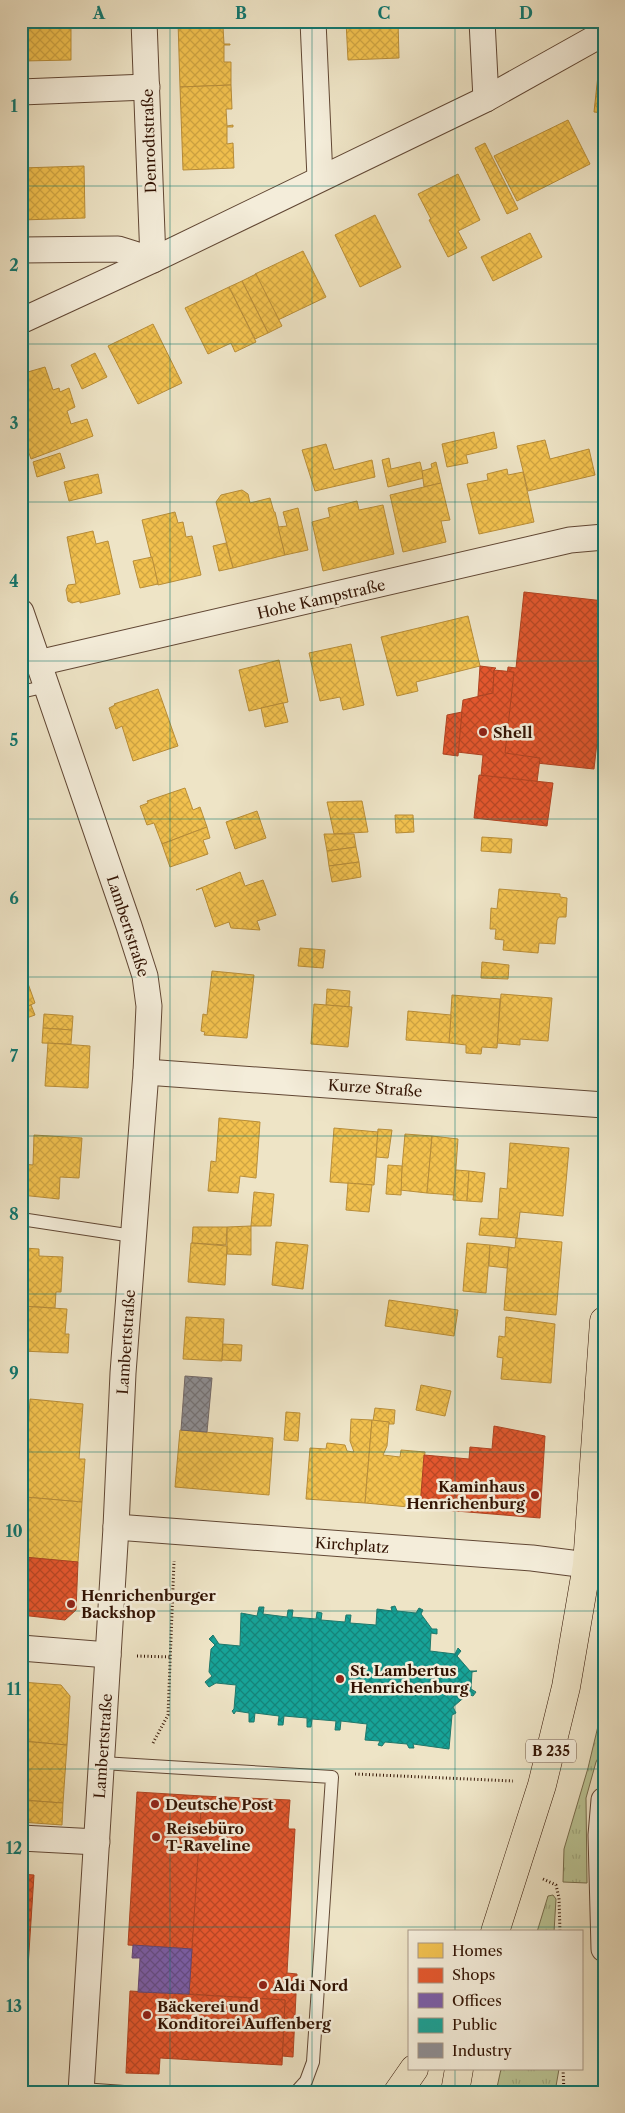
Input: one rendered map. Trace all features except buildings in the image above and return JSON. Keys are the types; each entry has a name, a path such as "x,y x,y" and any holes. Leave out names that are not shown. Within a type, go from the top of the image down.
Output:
{"main road":[{"name":"B 235","path":"496,1930 542,1785 566,1687 587,1565 604,1321"},
{"path":"398,2092 413,2070"},
{"path":"455,2092 459,2070"}],"street":[{"name":"Denrodtstraße","path":"144,21 153,260"},
{"path":"313,21 320,178"},
{"path":"482,21 486,99"},
{"path":"21,321 153,260 486,99 604,32"},
{"path":"21,92 147,86"},
{"path":"21,250 118,249 153,260"},
{"name":"Hohe Kampstraße","path":"43,675 570,540 604,537"},
{"name":"Lambertstraße","path":"21,612 145,976 148,1006 146,1072 123,1372 116,1527 82,2090"},
{"name":"Kurze Straße","path":"146,1072 604,1105"},
{"name":"Kirchplatz","path":"116,1527 532,1558 587,1565"},
{"path":"21,1648 108,1656"},
{"path":"604,1800 601,1836 604,1949"},
{"path":"21,1838 97,1842"}],"lane":[{"path":"21,692 43,675"},
{"path":"21,1219 133,1236"},
{"path":"102,1763 332,1778 313,2062 306,2081 296,2092"},
{"path":"82,2090 124,2092"}],"path":[{"path":"140,1766 168,1716 175,1532"},
{"path":"332,1778 352,1774 485,1779 542,1785"},
{"path":"516,1868 556,1885 559,1898 560,1930"},
{"path":"563,2070 564,2092"},
{"path":"21,2090 28,2090"}],"green space":[{"path":"604,1701 604,1747 596,1762 586,1798 587,1883 563,1882 564,1849 588,1768"},
{"path":"553,1895 556,1899 554,1930 538,1930 548,1896"},
{"path":"501,2070 559,2070 555,2092 496,2092"}],"place":[{"name":"Shell","path":"483,732"},
{"name":"Kaminhaus Henrichenburg","path":"535,1495"},
{"name":"Henrichenburger Backshop","path":"71,1604"},
{"name":"St. Lambertus Henrichenburg","path":"340,1679"},
{"name":"Deutsche Post","path":"155,1804"},
{"name":"Reisebüro T-Raveline","path":"156,1837"},
{"name":"Aldi Nord","path":"263,1985"},
{"name":"Bäckerei und Konditorei Auffenberg","path":"147,2015"}]}
